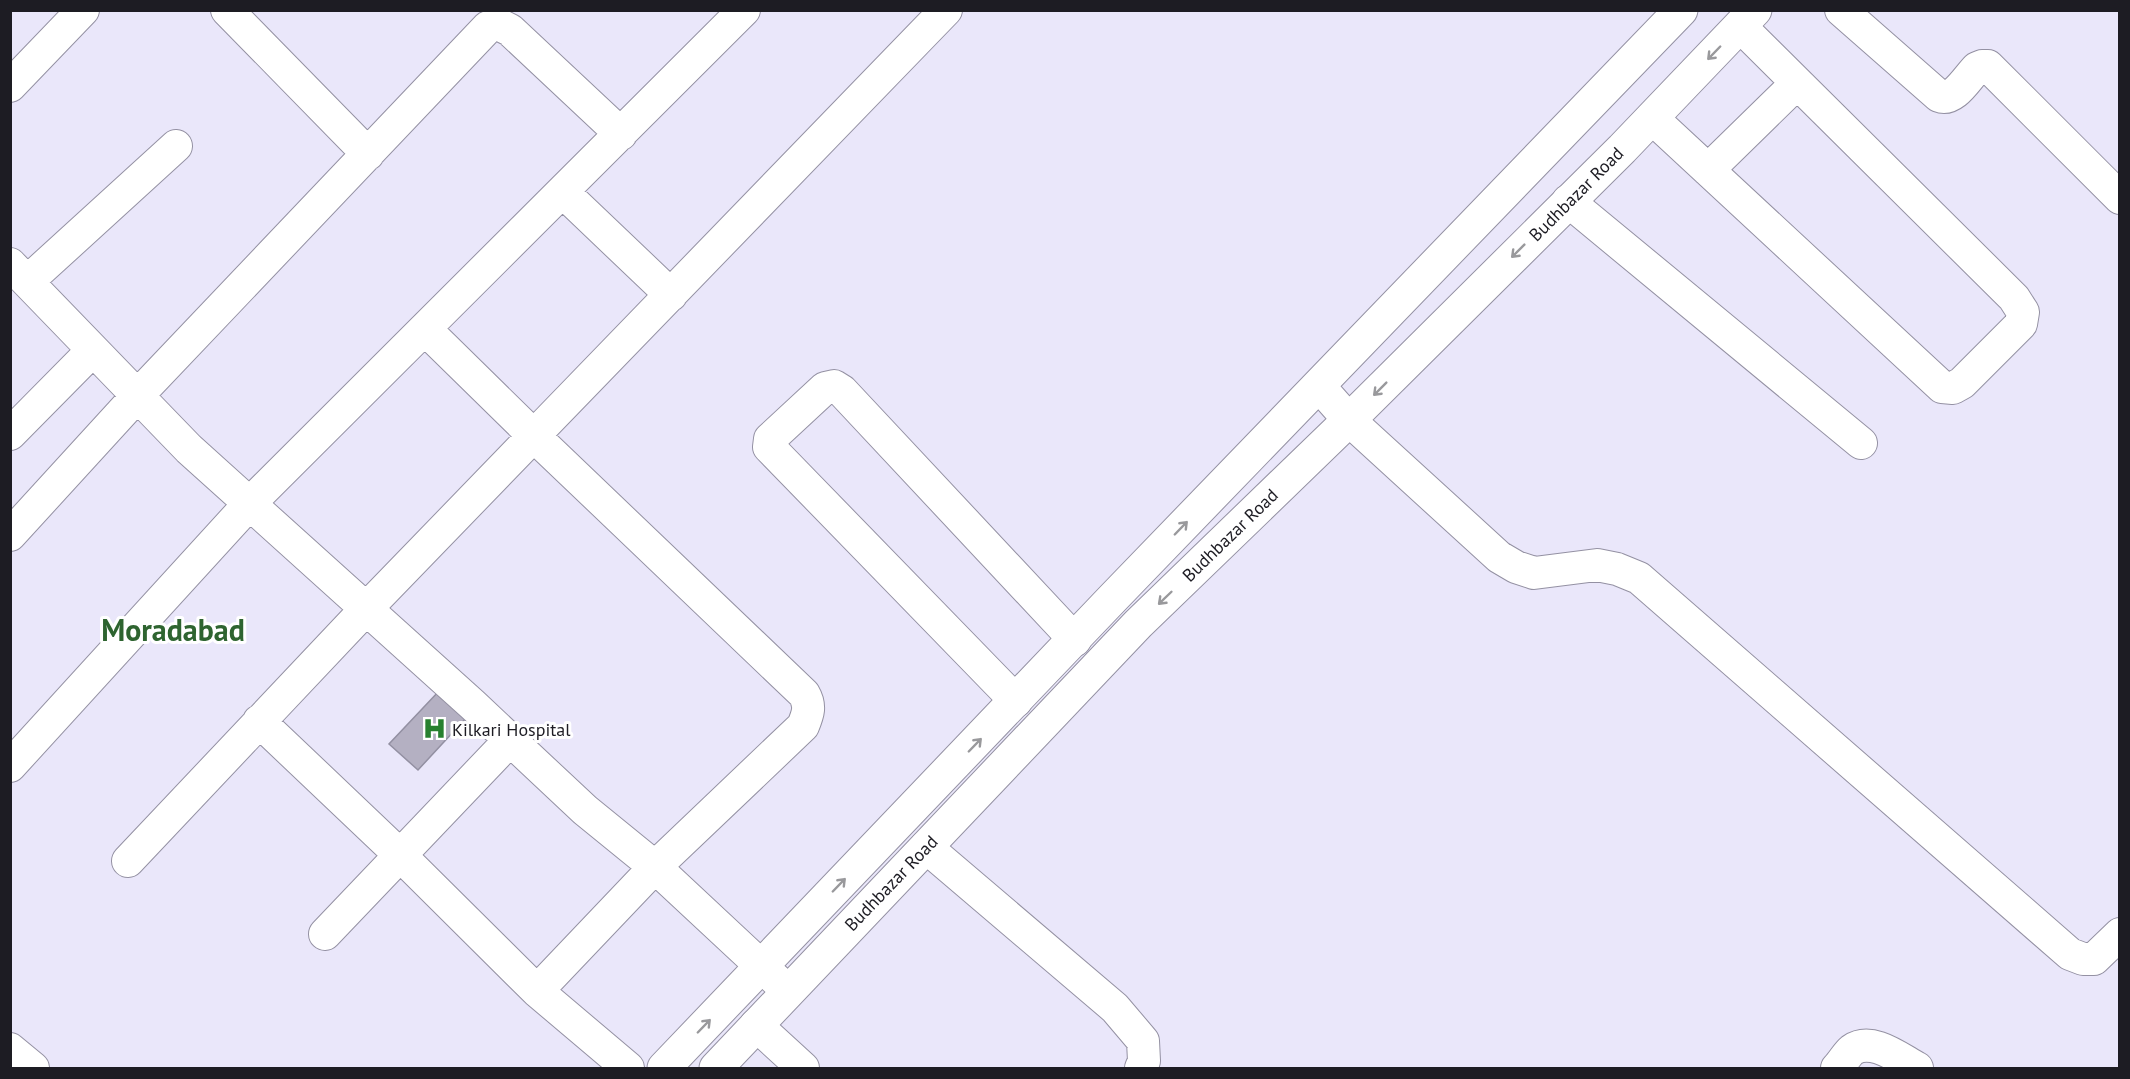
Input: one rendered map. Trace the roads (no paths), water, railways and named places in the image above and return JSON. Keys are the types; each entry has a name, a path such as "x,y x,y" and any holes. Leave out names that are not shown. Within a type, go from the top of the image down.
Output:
{"street":[{"path":"10,86 83,10"},
{"path":"227,10 368,154"},
{"path":"10,766 250,504 744,10"},
{"path":"128,861 366,609 946,10"},
{"name":"Budhbazar Road","path":"664,1068 1076,640 1113,598 1681,10"},
{"path":"1841,10 1944,98 1951,96 1977,68 1988,66 2120,198"},
{"path":"1652,118 1942,387 1953,388 1962,383 2021,324 2023,312 2014,298 1797,83 1747,18"},
{"name":"Budhbazar Road","path":"716,1068 1138,624 1349,420 1652,118 1747,18"},
{"path":"10,535 138,396 488,27 498,24 510,30 621,134"},
{"path":"1708,170 1797,83"},
{"path":"176,146 19,273 189,449 585,810 655,867 788,991"},
{"path":"1550,146 1578,192 1861,443"},
{"path":"563,192 671,295"},
{"path":"425,329 804,694 809,703 808,714 802,726 655,867 537,991"},
{"path":"10,434 93,350"},
{"path":"1016,701 769,447 770,440 825,388 834,386 842,391 1076,640"},
{"path":"1319,386 1349,420 1499,557 1516,567 1534,573 1597,565 1617,569 1639,578 2070,954 2083,959 2094,959 2120,934"},
{"path":"260,721 537,991 628,1068"},
{"path":"325,934 510,740"},
{"path":"883,840 917,856 1115,1008 1143,1041 1142,1068"},
{"path":"756,1025 803,1068"},
{"path":"1838,1068 1852,1050 1863,1045 1874,1046 1917,1068"},
{"path":"10,1049 33,1068"}],"place":[{"name":"Kilkari Hospital","path":"434,729"}],"district":[{"name":"Moradabad","path":"173,629"}]}
